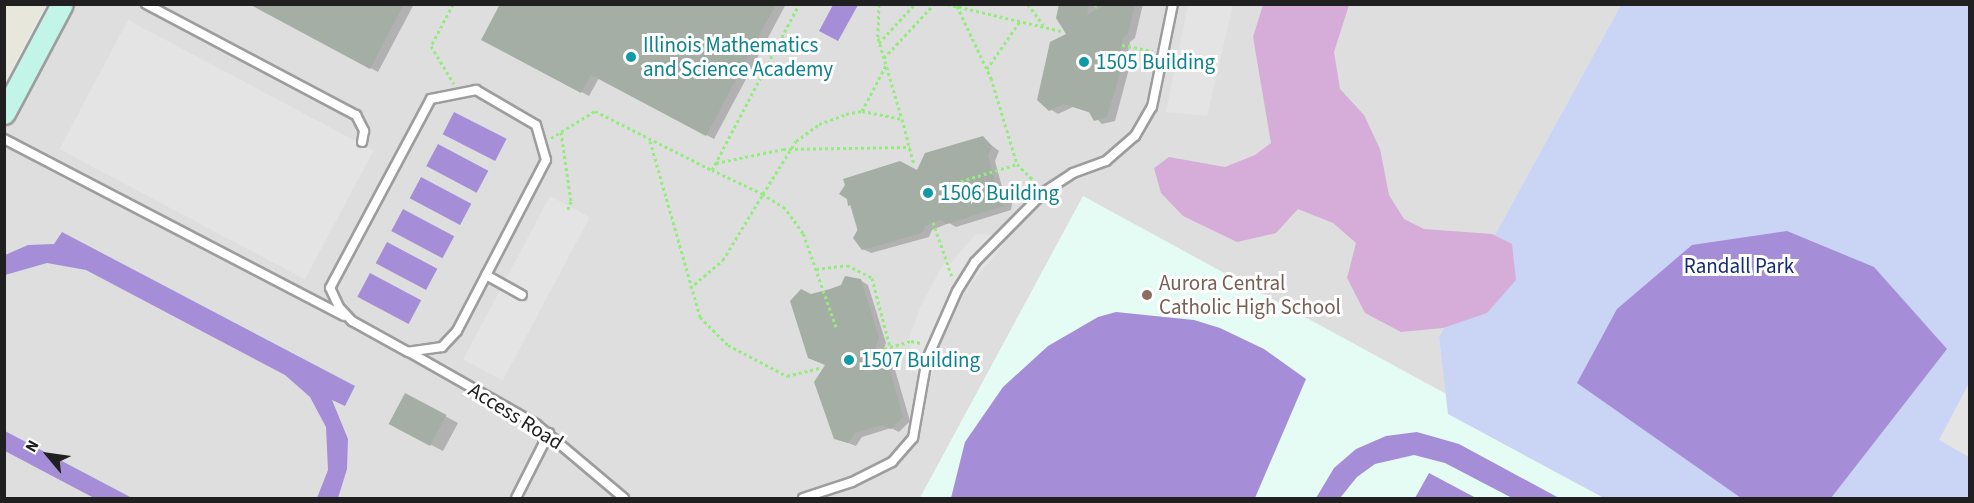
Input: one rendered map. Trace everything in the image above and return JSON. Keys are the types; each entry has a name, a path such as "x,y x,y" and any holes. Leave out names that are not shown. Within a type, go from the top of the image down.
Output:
{"street":[{"path":"4,113 62,4"}],"lane":[{"path":"147,4 356,115 364,131 362,142"},
{"path":"803,498 852,482 892,462 914,438 932,345 957,291 975,262 1044,192 1073,173 1106,161 1135,136 1152,107 1173,4"},
{"path":"352,321 339,307 330,288 431,99 476,90 509,107 536,125 544,142 546,160 457,331 442,346 408,352"},
{"name":"Access Road","path":"4,139 430,364 549,433 624,498"},
{"path":"486,275 522,295"},
{"path":"516,498 549,433"}],"path":[{"path":"453,4 431,46 459,93"},
{"path":"712,170 799,4"},
{"path":"879,4 876,21 879,43 914,165"},
{"path":"879,43 915,4"},
{"path":"884,59 934,4"},
{"path":"947,4 1061,31"},
{"path":"1028,4 1045,27"},
{"path":"957,6 987,69 1017,164 1044,192"},
{"path":"987,69 1020,21"},
{"path":"1122,45 1162,53"},
{"path":"862,111 885,65"},
{"path":"544,142 595,111 650,141 763,194 797,222 836,327"},
{"path":"690,288 723,260 788,150 819,124 862,111 902,119"},
{"path":"561,132 571,201 568,209"},
{"path":"650,141 700,317 728,345 787,376 819,368"},
{"path":"716,163 788,150 910,147"},
{"path":"955,183 1017,164"},
{"path":"933,222 957,291"},
{"path":"816,269 847,265 872,278 890,347"},
{"path":"878,350 911,341 932,345"}],"shaded area":[{"path":"4,5 46,5 5,82"},
{"name":"Illinois Mathematics and Science Academy","path":"68,5 1621,5 1439,337 1446,394 1083,197 920,498 5,498 5,119"},
{"path":"1188,5 1233,5 1207,116 1166,112"},
{"path":"1263,5 1349,5 1334,52 1340,89 1364,115 1380,149 1389,195 1404,219 1424,229 1492,234 1512,244 1516,280 1487,313 1443,328 1401,332 1365,313 1347,278 1356,243 1333,223 1298,209 1276,233 1237,242 1183,216 1161,193 1154,168 1169,157 1225,167 1255,155 1271,143 1253,37"},
{"path":"128,20 373,151 305,279 59,149"},
{"path":"550,196 590,217 503,380 463,359"},
{"name":"Aurora Central Catholic High School","path":"1083,196 1446,394 1449,414 1604,498 920,498"},
{"path":"976,234 992,235 1004,244 960,297 944,329 932,376 906,370 911,344 907,344 921,305 942,266 948,260 950,264"},
{"path":"1969,383 1969,457 1939,440"}],"green space":[{"path":"833,5 858,5 838,41 819,31"},
{"name":"Randall Park","path":"1621,5 1969,5 1969,498 1604,498 1448,414 1439,337"},
{"path":"454,112 507,139 495,161 443,134"},
{"path":"438,144 488,171 477,193 426,166"},
{"path":"421,177 471,204 460,225 410,198"},
{"path":"403,209 454,236 442,258 391,231"},
{"path":"1787,231 1874,267 1947,349 1831,498 1741,498 1577,383 1617,309 1692,245"},
{"path":"62,232 355,386 345,406 332,400 348,439 347,469 338,498 317,498 328,470 326,427 310,397 285,375 86,270 47,263 5,275 5,255 28,245 54,244"},
{"path":"387,242 437,269 426,290 376,263"},
{"path":"370,273 421,300 409,324 357,297"},
{"path":"1116,312 1194,320 1220,328 1264,349 1306,379 1255,498 951,498 965,442 1003,387 1048,346 1098,317"},
{"path":"4,431 132,498 94,498 5,451"},
{"path":"1417,432 1459,444 1559,498 1512,498 1445,463 1414,455 1375,464 1357,477 1340,498 1316,498 1334,468 1356,449 1386,436"},
{"path":"1429,473 1476,498 1415,498"}],"building":[{"path":"249,4 404,4 370,69"},
{"name":"Illinois Mathematics and Science Academy","path":"500,4 776,4 706,136 591,75 581,93 481,40"},
{"name":"1505 Building","path":"1059,4 1088,4 1087,15 1108,4 1135,4 1128,34 1123,38 1120,54 1124,60 1107,117 1094,121 1089,112 1064,104 1049,111 1037,100 1050,42 1066,34 1056,18"},
{"name":"1506 Building","path":"983,136 992,146 988,156 995,181 1006,192 1003,206 947,224 941,220 925,226 922,233 862,250 853,238 858,229 851,205 848,206 847,199 839,194 845,185 843,179 900,161 917,170 925,153"},
{"name":"1507 Building","path":"845,276 861,279 879,338 874,351 886,357 903,417 891,429 882,425 855,433 848,443 834,439 814,382 825,365 808,358 790,301 801,289 811,294 841,285"},
{"path":"405,393 446,415 430,446 389,424"}],"place":[{"name":"Illinois Mathematics and Science Academy","path":"631,57"},
{"name":"1505 Building","path":"1084,62"},
{"name":"1506 Building","path":"928,193"},
{"name":"Aurora Central Catholic High School","path":"1147,295"},
{"name":"1507 Building","path":"849,360"}]}
